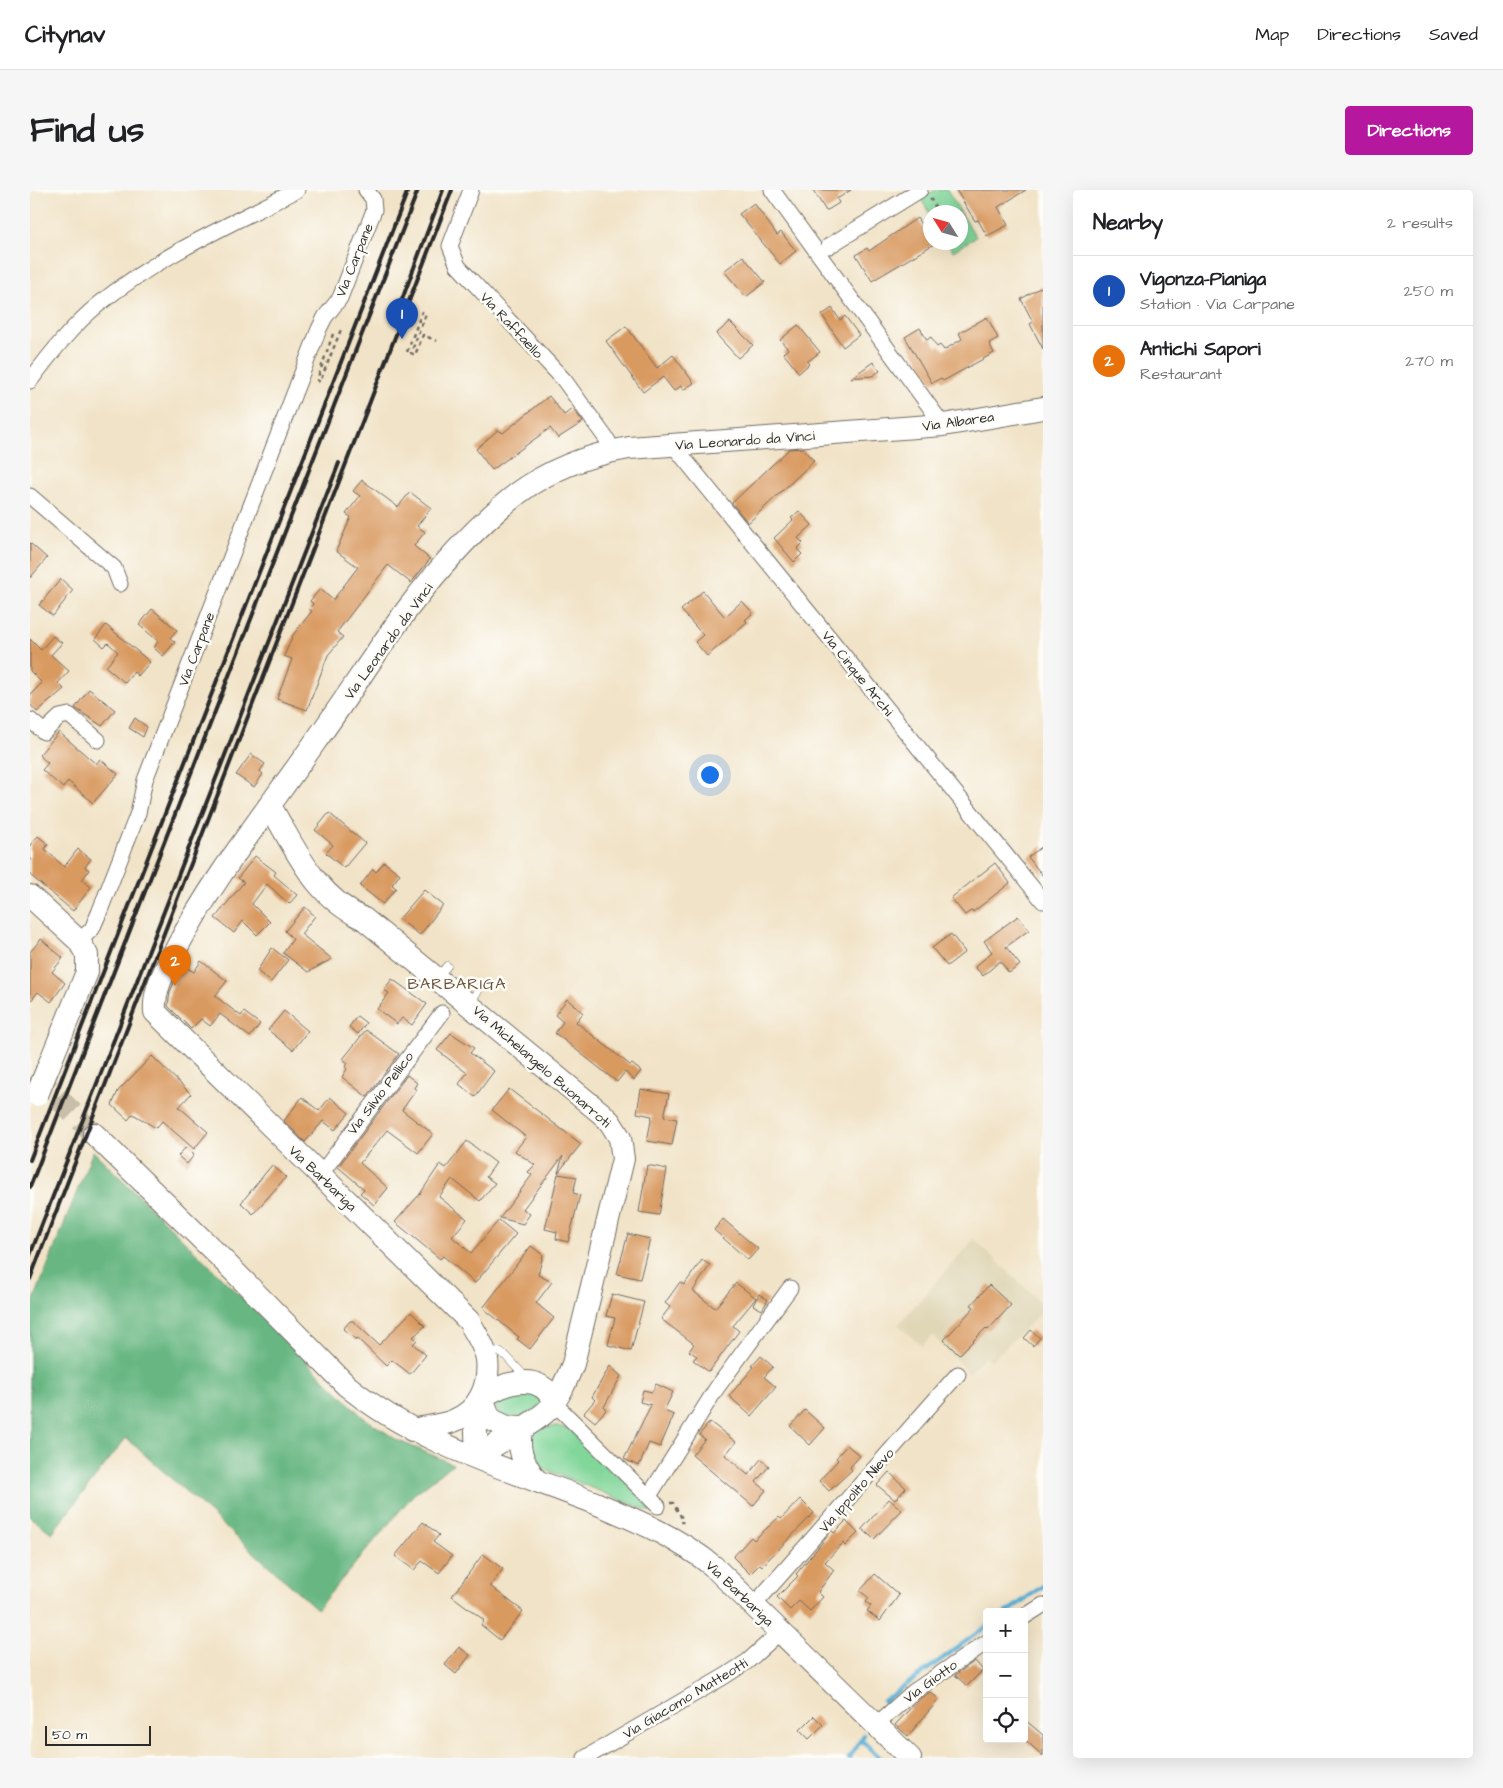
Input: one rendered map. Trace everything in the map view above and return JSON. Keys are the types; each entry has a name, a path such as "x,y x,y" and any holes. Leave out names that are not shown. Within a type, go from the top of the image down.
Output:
{"street":[{"path":"30,380 77,323 151,266 297,190"},
{"name":"Via Carpane","path":"79,941 92,929 99,913 138,813 145,780 320,329 325,317 340,298 374,210 373,199 366,190"},
{"name":"Via Raffaello","path":"471,190 450,246 458,266 564,380 608,441 612,450"},
{"path":"772,190 943,425"},
{"path":"829,246 924,192"},
{"name":"Via Albarea","path":"872,431 943,425 1043,408"},
{"name":"Via Leonardo da Vinci","path":"155,1012 154,1001 161,978 192,919 227,863 409,607 446,563 486,522 516,495 546,473 612,450 872,431"},
{"name":"Via Cinque Archi","path":"673,445 1043,901"},
{"path":"30,496 114,568 120,584"},
{"path":"30,720 44,732 60,717 69,715 98,740"},
{"name":"Via Michelangelo Buonarroti","path":"268,806 273,811 306,871 319,887 442,972 473,997 506,1036 601,1113 614,1127 620,1138 623,1159 614,1202 573,1364 554,1403"},
{"path":"30,896 79,941 87,955 87,972 36,1082"},
{"name":"Via Barbariga","path":"155,1012 469,1321 484,1349 487,1371 479,1402 477,1457"},
{"name":"Via Silvio Pellico","path":"320,1175 442,1013"},
{"name":"Via Barbariga","path":"94,1134 217,1254 346,1385 383,1414 412,1430 640,1521 682,1542 713,1566 910,1758"},
{"path":"412,1430 452,1421 479,1402 492,1390 510,1383 532,1383 549,1392 554,1403 654,1501 716,1389 790,1288"},
{"name":"Via Ippolito Nievo","path":"754,1605 958,1374"},
{"path":"479,1402 490,1419 510,1428 522,1427"},
{"path":"477,1457 540,1416 554,1403"},
{"path":"522,1427 519,1437 521,1456 536,1480"},
{"path":"1028,1614 1043,1605"},
{"name":"Via Giacomo Matteotti","path":"585,1758 741,1666 780,1632"},
{"name":"Via Giotto","path":"876,1725 913,1692 983,1645"}],"lane":[{"path":"484,1349 502,1353 532,1383"}],"path":[{"path":"924,192 933,205"},
{"path":"407,352 422,312 426,314 411,353 415,355 423,335 437,341"},
{"path":"320,329 334,334 316,380 320,382 342,327"},
{"path":"654,1501 673,1503 683,1520 681,1527"}],"shaded area":[{"path":"974,1239 1043,1305 1043,1311 991,1361 984,1357 969,1373 932,1335 922,1346 898,1325"}],"green space":[{"path":"935,190 947,190 957,205 925,205 921,199"},
{"path":"968,224 976,237 968,242"},
{"path":"93,1151 363,1417 397,1440 453,1464 413,1495 317,1609 126,1438 52,1533 30,1517 30,1310"},
{"path":"528,1391 543,1401 531,1415 501,1419 492,1399"},
{"path":"557,1426 569,1429 579,1437 647,1503 651,1512 535,1465 528,1438 537,1429"}],"building":[{"path":"813,190 851,190 837,199 839,203 826,211"},
{"path":"956,190 1026,190 998,207 1008,225 987,236 978,220 975,221 968,210 968,205 965,205"},
{"path":"754,203 777,235 781,232 796,251 780,264 739,214"},
{"path":"917,218 923,228 924,250 872,281 856,255 867,248 869,251"},
{"path":"743,256 765,282 746,297 724,271"},
{"path":"1043,286 1043,349 1030,324 1033,322 1021,299"},
{"path":"832,308 840,320 845,316 859,335 843,347 822,315"},
{"path":"987,317 998,338 989,343 994,353 943,381 941,378 932,383 905,337 920,328 927,340 931,337 937,347 940,345 944,350 962,339 959,333"},
{"path":"730,322 753,345 738,358 716,334"},
{"path":"798,325 820,352 807,362 809,364 799,373 783,353 788,349 780,340"},
{"path":"626,326 657,368 673,355 694,383 683,390 681,386 674,391 663,377 643,392 606,341"},
{"path":"873,362 880,371 872,376 851,378"},
{"path":"549,396 564,415 573,409 583,422 558,438 550,428 492,470 476,449 498,430 503,433"},
{"path":"802,448 814,461 748,523 732,503 789,449"},
{"path":"362,480 398,507 410,492 431,508 417,526 425,532 414,546 430,559 411,583 388,565 337,632 343,637 328,655 307,710 277,699 292,659 284,656 293,635 312,611 309,609 313,604 310,601 320,589 333,600 358,567 336,551 351,517 346,514 360,496 353,491"},
{"path":"799,511 812,525 798,538 803,543 797,549 802,554 794,562 774,538 793,520 791,518"},
{"path":"30,543 47,558 30,578"},
{"path":"61,579 73,590 53,616 39,605"},
{"path":"703,591 725,617 742,601 753,613 745,620 747,622 707,656 695,642 703,635 681,610"},
{"path":"152,609 177,630 170,638 175,642 163,656 154,648 158,641 139,625"},
{"path":"106,625 150,662 138,676 134,672 125,683 106,667 118,652 108,643 104,647 95,639"},
{"path":"53,636 62,643 51,655 69,671 58,683 64,689 37,712 30,704 30,695 42,683 30,671 30,639 41,650"},
{"path":"89,689 115,710 102,726 75,708"},
{"path":"135,718 147,727 143,737 129,728"},
{"path":"59,732 96,764 100,759 118,774 93,803 68,781 63,788 42,770 48,763 39,755"},
{"path":"251,754 265,764 260,771 263,774 254,787 236,775"},
{"path":"329,813 365,843 344,868 326,853 333,845 315,830"},
{"path":"38,836 48,844 45,849 64,867 78,849 91,859 85,867 89,870 82,880 91,887 73,911 30,875 30,845"},
{"path":"1043,846 1043,876 1028,857"},
{"path":"255,856 276,872 274,875 297,895 289,904 267,884 252,904 270,922 257,935 243,921 234,933 215,918 244,882 238,878"},
{"path":"384,862 400,874 392,885 396,888 383,904 360,886 373,869 376,872"},
{"path":"995,863 1010,883 973,912 972,910 965,915 951,898"},
{"path":"424,890 443,905 420,935 399,919"},
{"path":"305,907 315,916 301,934 332,959 308,972 283,953 293,939 285,931"},
{"path":"1018,916 1029,930 1006,947 1020,965 1009,973 1000,961 983,976 975,967 992,952 984,941"},
{"path":"951,934 965,952 947,966 932,948"},
{"path":"41,939 63,958 52,972 65,983 51,1002 38,992 30,1002 30,952"},
{"path":"272,948 288,960 271,982 257,971"},
{"path":"201,961 227,981 215,996 241,1016 244,1012 260,1024 250,1037 220,1014 210,1026 201,1019 191,1029 168,1006 170,992 182,965 194,972"},
{"path":"392,979 427,1004 412,1025 402,1018 397,1024 377,1009 389,993 384,990"},
{"path":"567,999 583,1013 576,1022 630,1065 632,1064 641,1071 634,1080 625,1072 617,1082 555,1033 563,1022 555,1015"},
{"path":"284,1011 308,1031 293,1050 268,1030"},
{"path":"357,1016 366,1023 358,1034 349,1027"},
{"path":"366,1030 399,1054 367,1097 342,1077 348,1063 343,1059"},
{"path":"451,1033 474,1048 470,1053 494,1071 475,1097 459,1084 467,1073 437,1050"},
{"path":"152,1056 191,1094 179,1107 208,1132 194,1149 162,1121 156,1128 133,1114 128,1120 112,1105 118,1091"},
{"path":"407,1075 417,1083 414,1088 416,1090 402,1110 433,1134 418,1153 387,1130 360,1163 388,1188 374,1205 360,1193 364,1189 338,1167"},
{"path":"509,1089 581,1144 558,1173 563,1156 523,1209 530,1214 523,1224 500,1218 532,1175 528,1172 535,1165 515,1151 526,1137 492,1110"},
{"path":"641,1089 669,1094 664,1117 677,1119 672,1145 647,1141 652,1116 637,1113"},
{"path":"302,1097 319,1111 330,1097 349,1113 335,1130 323,1121 305,1142 284,1121"},
{"path":"467,1141 496,1163 486,1177 495,1183 480,1201 452,1179 439,1197 467,1219 452,1237 471,1253 499,1220 516,1234 475,1283 443,1256 440,1259 395,1222 420,1194 440,1164 446,1168"},
{"path":"186,1147 194,1155 187,1164 178,1156"},
{"path":"272,1165 286,1177 253,1214 241,1203"},
{"path":"647,1165 667,1169 659,1215 639,1212"},
{"path":"558,1174 577,1177 573,1193 580,1195 568,1242 556,1239 557,1232 545,1229"},
{"path":"723,1219 758,1249 748,1260 714,1230"},
{"path":"628,1234 650,1239 640,1279 617,1274"},
{"path":"531,1246 543,1255 538,1275 552,1282 536,1303 554,1318 530,1349 517,1339 519,1337 483,1308"},
{"path":"702,1260 710,1265 693,1291 715,1308 736,1283 756,1298 733,1326 739,1331 709,1372 693,1360 697,1356 689,1351 694,1344 661,1319 670,1307 665,1303 680,1282 684,1285"},
{"path":"989,1285 1011,1305 988,1330 986,1328 959,1355 944,1340 974,1307 971,1305"},
{"path":"612,1294 644,1302 631,1351 608,1345 615,1318 606,1316"},
{"path":"759,1294 768,1300 762,1310 753,1305"},
{"path":"411,1312 425,1326 413,1337 417,1340 413,1344 426,1355 410,1374 392,1360 386,1366 357,1338 356,1340 343,1329 350,1321 353,1321 379,1345"},
{"path":"1031,1330 1040,1338 1033,1346 1024,1338"},
{"path":"761,1356 773,1367 764,1377 776,1387 751,1416 729,1396"},
{"path":"610,1366 621,1376 604,1407 606,1410 595,1422 584,1413 595,1400 592,1397"},
{"path":"656,1384 673,1392 664,1411 674,1415 660,1447 649,1443 639,1466 624,1459 651,1405 640,1402 643,1390 652,1392"},
{"path":"805,1410 825,1428 810,1445 790,1426"},
{"path":"710,1422 736,1442 725,1455 748,1475 761,1459 769,1466 756,1482 766,1490 753,1506 692,1455 705,1439 699,1435"},
{"path":"847,1445 860,1456 850,1467 852,1470 829,1491 819,1481 838,1460 836,1458"},
{"path":"889,1472 906,1488 895,1500 877,1485"},
{"path":"800,1499 814,1513 762,1566 760,1564 750,1574 733,1557 751,1537 754,1540 779,1517 781,1519"},
{"path":"889,1499 902,1510 874,1539 862,1529"},
{"path":"846,1521 858,1533 845,1546 843,1543 825,1562 834,1570 818,1592 823,1597 810,1611 799,1601 790,1610 777,1597 798,1576 796,1574 830,1533 832,1531 834,1533"},
{"path":"423,1522 439,1535 433,1542 452,1556 439,1573 422,1561 414,1570 395,1556"},
{"path":"483,1554 503,1569 490,1586 523,1611 500,1640 481,1625 484,1620 452,1596"},
{"path":"875,1574 899,1595 880,1621 867,1611 871,1606 866,1602 869,1598 860,1591"},
{"path":"459,1647 470,1655 456,1674 445,1665"},
{"path":"975,1661 983,1670 967,1686 955,1675"},
{"path":"930,1692 939,1699 908,1736 895,1725 918,1700"},
{"path":"814,1716 823,1725 809,1739 800,1730"},
{"path":"1028,1722 1043,1735 1043,1756 1028,1743"}],"waterway":[{"path":"1013,1608 1043,1586"},
{"path":"884,1701 983,1629"},
{"path":"849,1758 864,1735"},
{"path":"861,1740 880,1758"}],"tunnel":[{"path":"34,1074 94,1134"}],"railway":[{"path":"30,1160 408,190"},
{"path":"30,1187 418,190"},
{"path":"394,321 443,190"},
{"path":"30,1279 452,190"},
{"path":"30,1255 339,463"}],"place":[{"name":"Vigonza-Pianiga","path":"402,339"},
{"name":"Antichi Sapori","path":"175,986"}],"district":[{"name":"BARBARIGA","path":"457,983"}]}
